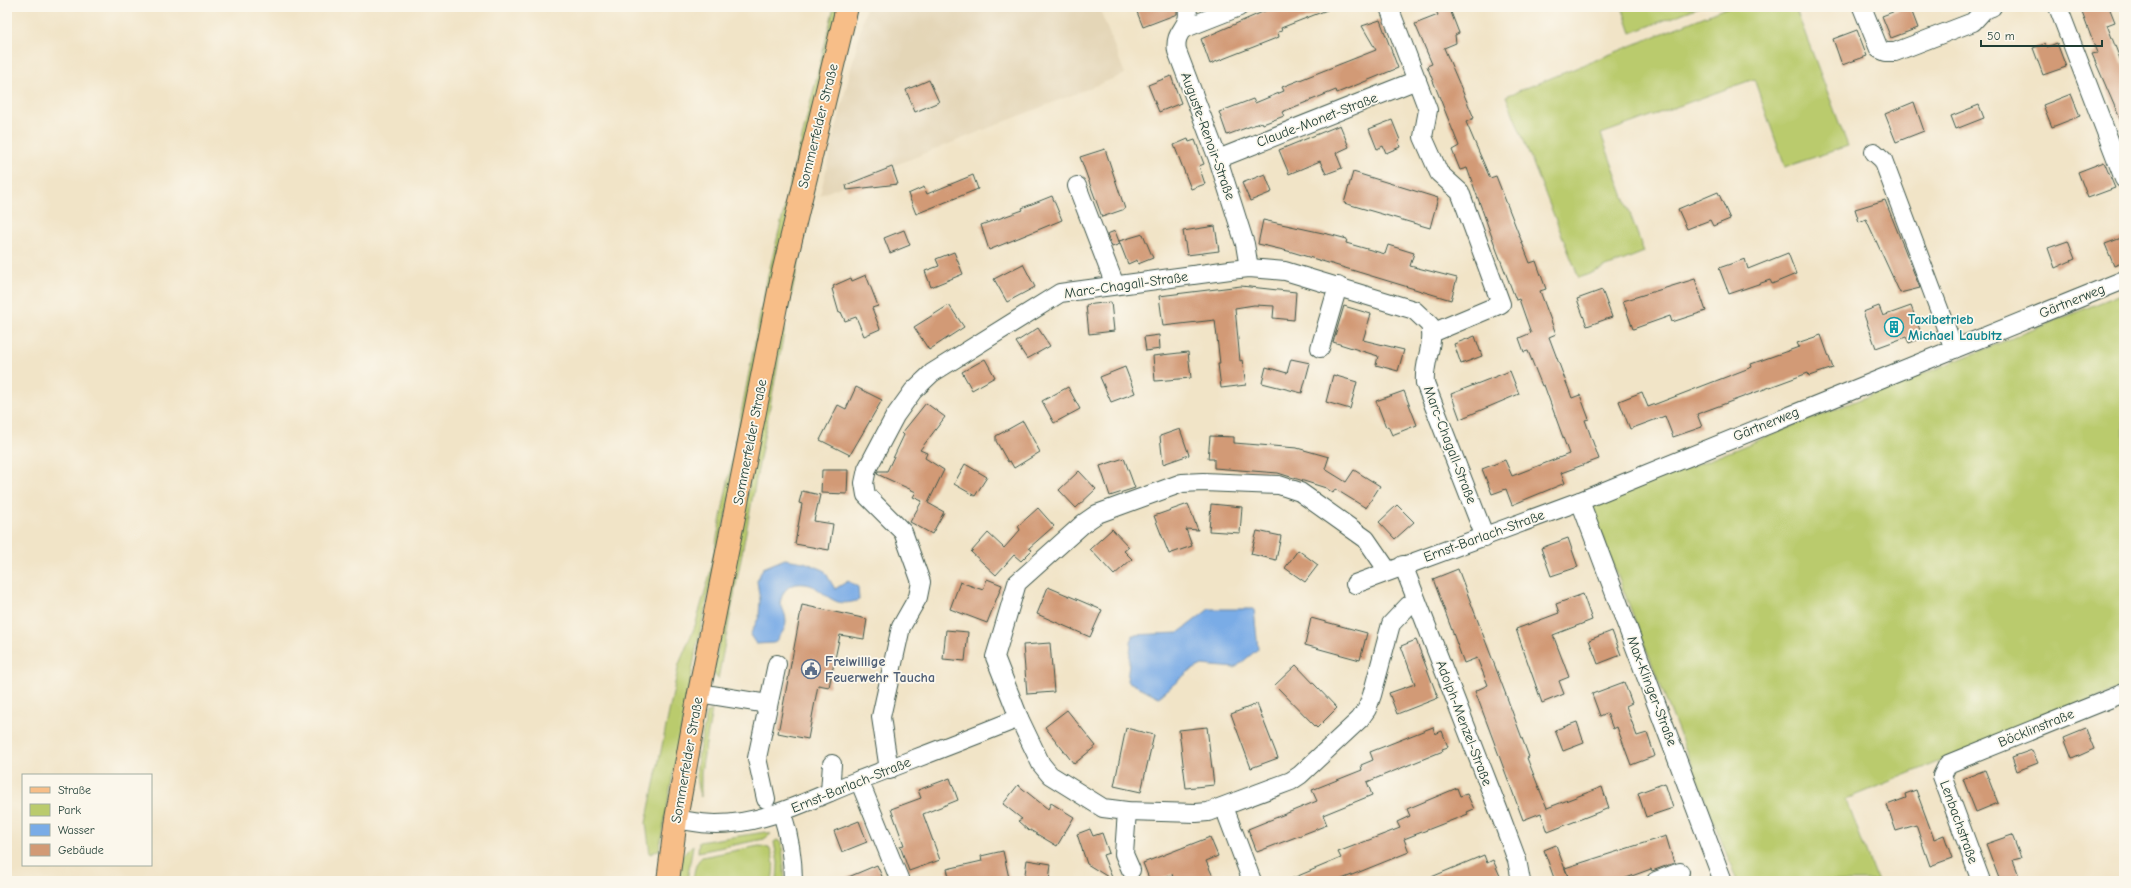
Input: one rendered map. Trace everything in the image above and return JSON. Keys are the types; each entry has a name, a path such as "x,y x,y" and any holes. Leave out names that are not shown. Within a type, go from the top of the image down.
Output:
{"main road":[{"name":"Sommerfelder Straße","path":"668,881 676,819 699,693 781,281 847,7"}],"street":[{"name":"Auguste-Renoir-Straße","path":"1187,7 1188,16 1184,28 1178,34 1175,41 1177,51 1218,159 1245,244 1249,268"},
{"path":"1184,28 1238,7"},
{"path":"1390,7 1428,110 1423,137 1439,173 1460,192 1501,304 1432,333"},
{"path":"1862,7 1879,49 1890,52 1973,22 1984,10 1992,7"},
{"path":"2058,7 2124,178"},
{"name":"Claude-Monet-Straße","path":"1218,159 1417,80"},
{"path":"1874,152 1883,160 1954,349"},
{"path":"1077,186 1115,285"},
{"name":"Marc-Chagall-Straße","path":"889,770 881,717 900,627 918,597 921,582 903,532 866,495 864,483 867,470 895,416 913,391 932,373 1060,293 1249,268 1285,271 1414,310 1430,325 1432,333 1432,342 1424,374 1425,382 1485,537"},
{"name":"Gärtnerweg","path":"1580,501 2124,280"},
{"path":"1320,348 1338,286"},
{"path":"1396,568 1351,527 1300,492 1279,486 1203,482 1182,483 1098,514 1084,523 1017,583 995,657 1019,718 1041,764 1050,775 1103,808 1127,811 1196,813 1224,807 1278,786 1300,775 1360,719 1367,709 1372,695 1391,624 1408,606 1416,600"},
{"name":"Ernst-Barlach-Straße","path":"1355,584 1580,501"},
{"name":"Max-Klinger-Straße","path":"1580,501 1723,881"},
{"name":"Adolph-Menzel-Straße","path":"1396,568 1416,600 1498,809 1517,860 1521,881"},
{"path":"766,800 757,758 777,664"},
{"path":"699,693 768,704"},
{"name":"Böcklinstraße","path":"1948,764 2124,693"},
{"name":"Ernst-Barlach-Straße","path":"676,819 700,823 731,823 782,813 859,780 889,770 1019,718"},
{"path":"830,792 832,764"},
{"name":"Lenbachstraße","path":"1948,764 1942,776 1981,881"},
{"path":"859,780 900,881"},
{"path":"1224,807 1252,881"},
{"path":"1127,811 1124,854 1131,870"},
{"path":"782,813 792,854 793,881"},
{"path":"1656,881 1680,872"}],"shaded area":[{"path":"866,7 1099,7 1125,74 820,195"}],"green space":[{"path":"834,7 839,7 696,650 659,850 650,854 646,823 679,664 695,626 710,574 767,280"},
{"path":"1622,7 1699,7 1631,33"},
{"path":"1728,7 1795,7 1848,146 1785,167 1754,79 1601,134 1644,252 1579,278 1506,96"},
{"path":"810,208 788,310 784,305 806,212"},
{"path":"2124,293 2124,687 1846,799 1877,881 1737,881 1590,505 1719,456"},
{"path":"785,327 718,679 713,673 779,329"},
{"path":"712,710 701,772 701,797 697,778 698,755 707,713"},
{"path":"765,832 771,834 764,839 698,852 699,842"},
{"path":"777,840 782,843 785,881 777,881 778,863 774,842"},
{"path":"693,845 687,881 678,881 682,855"},
{"path":"759,846 769,847 771,851 774,863 772,881 693,881 696,865 702,857"}],"water":[{"path":"785,559 804,562 824,570 835,589 848,581 858,587 859,600 841,603 810,585 797,584 790,586 785,590 780,603 786,620 782,633 774,643 756,644 750,635 759,617 760,600 757,581 763,568"},
{"path":"1209,609 1254,609 1258,649 1235,668 1202,665 1188,672 1159,697 1127,681 1132,635 1178,633"}],"building":[{"path":"1135,7 1177,7 1177,14 1143,27"},
{"path":"1274,7 1332,8 1281,28 1282,31 1278,32 1279,37 1210,64 1201,39"},
{"path":"1434,7 1449,7 1459,33 1455,35 1456,43 1444,48 1474,118 1466,122 1490,178 1496,176 1530,263 1536,261 1546,289 1540,291 1556,334 1549,337 1572,398 1580,395 1589,419 1585,420 1599,459 1561,473 1565,483 1512,505 1506,489 1492,494 1482,469 1505,460 1512,476 1569,454 1544,385 1542,386 1528,351 1524,352 1519,338 1531,333 1519,299 1516,300 1467,168 1460,170 1452,150 1459,146 1427,66 1432,64 1415,24 1438,15"},
{"path":"1906,7 1910,7 1918,28 1891,38 1882,16"},
{"path":"2080,7 2109,7 2115,22 2107,25 2124,69 2124,128 2092,54 2097,53"},
{"path":"1380,20 1398,68 1337,93 1336,90 1282,112 1284,116 1263,124 1262,122 1227,135 1219,112 1253,99 1255,103 1284,91 1282,87 1376,50 1362,26"},
{"path":"1857,30 1867,56 1842,65 1833,39"},
{"path":"2057,43 2066,67 2043,75 2033,48 2045,44 2047,47"},
{"path":"1171,76 1181,103 1159,112 1148,85"},
{"path":"929,80 939,102 915,112 906,90"},
{"path":"2071,94 2080,116 2052,127 2043,105"},
{"path":"1914,102 1924,131 1896,142 1885,114"},
{"path":"1979,105 1984,118 1956,129 1951,116"},
{"path":"1392,120 1400,140 1398,141 1400,147 1386,153 1383,146 1377,149 1369,129"},
{"path":"1340,125 1349,147 1336,153 1342,168 1326,174 1320,161 1289,174 1279,150"},
{"path":"1188,139 1189,142 1195,140 1204,164 1199,166 1205,184 1191,189 1174,145"},
{"path":"1105,149 1125,209 1102,217 1080,157"},
{"path":"2104,162 2115,188 2088,198 2078,172"},
{"path":"892,167 898,184 847,190 846,185"},
{"path":"1353,172 1438,198 1430,228 1344,203"},
{"path":"1265,174 1272,192 1250,201 1242,183"},
{"path":"973,175 978,189 916,214 908,194 924,187 927,194"},
{"path":"1718,192 1730,219 1713,226 1710,220 1687,229 1678,209"},
{"path":"1052,196 1062,220 989,250 981,225 1023,210 1022,208"},
{"path":"1885,200 1920,288 1900,293 1866,219 1859,222 1855,209"},
{"path":"1263,220 1347,239 1346,243 1385,254 1388,245 1414,253 1410,266 1457,278 1451,300 1292,252 1258,244"},
{"path":"1215,226 1219,251 1187,255 1183,231"},
{"path":"904,230 910,245 890,253 884,238"},
{"path":"1115,231 1120,244 1112,247 1107,234"},
{"path":"1143,234 1153,258 1138,264 1137,260 1128,264 1119,241"},
{"path":"2124,237 2124,262 2114,266 2105,244"},
{"path":"2068,241 2075,259 2055,268 2048,248"},
{"path":"954,252 963,274 931,287 925,271 939,266 936,259"},
{"path":"1788,253 1796,274 1772,284 1770,280 1729,294 1719,268 1745,259 1748,269"},
{"path":"1023,264 1035,287 1007,302 994,279"},
{"path":"866,275 878,306 872,308 880,329 864,336 856,317 845,321 841,312 839,313 832,289 834,288 833,286 851,278 852,281"},
{"path":"1695,279 1706,311 1672,322 1670,316 1633,329 1623,301"},
{"path":"1241,286 1296,292 1294,320 1273,318 1274,306 1254,305 1235,308 1240,361 1242,360 1246,385 1221,388 1215,320 1163,326 1159,296"},
{"path":"1602,290 1612,317 1587,326 1577,299"},
{"path":"1111,302 1114,331 1089,334 1086,305"},
{"path":"949,305 964,327 929,350 914,327"},
{"path":"1344,306 1371,314 1363,340 1404,350 1398,371 1376,365 1378,356 1333,342"},
{"name":"Taxibetrieb Michael Laubitz","path":"1879,306 1883,316 1911,306 1923,338 1909,343 1906,337 1876,348 1863,312"},
{"path":"1038,328 1050,346 1027,359 1016,342"},
{"path":"1159,335 1160,349 1146,351 1144,337"},
{"path":"1821,335 1833,368 1809,376 1808,373 1697,414 1702,427 1673,437 1665,416 1630,429 1619,401 1642,392 1648,407 1752,367 1751,364 1799,347 1797,343"},
{"path":"1475,336 1482,356 1461,364 1454,344"},
{"path":"1188,352 1191,378 1155,381 1153,356"},
{"path":"985,359 995,377 972,390 962,372"},
{"path":"1291,359 1310,363 1302,393 1262,383 1266,367 1287,373"},
{"path":"1125,367 1135,393 1111,402 1100,377"},
{"path":"1510,371 1519,394 1460,419 1451,394"},
{"path":"1333,375 1357,382 1350,409 1326,402"},
{"path":"856,387 882,400 850,455 820,440 838,405 846,409"},
{"path":"1068,387 1080,409 1054,423 1042,401"},
{"path":"1404,391 1417,425 1392,435 1388,426 1386,427 1376,401"},
{"path":"926,403 945,417 920,450 927,453 925,458 944,470 928,503 944,512 932,534 910,522 922,501 913,497 916,492 877,474 878,471 887,471 904,435 902,433"},
{"path":"1023,421 1040,452 1014,468 1010,461 1008,462 996,441 996,436"},
{"path":"1180,429 1189,455 1163,464 1160,436"},
{"path":"1210,436 1234,437 1234,443 1297,448 1329,457 1325,469 1346,482 1354,470 1380,486 1366,508 1335,489 1333,493 1326,488 1278,473 1214,468 1214,459 1208,459"},
{"path":"1124,458 1135,488 1110,496 1100,466"},
{"path":"965,464 987,477 975,496 954,484"},
{"path":"822,470 848,470 847,494 821,493"},
{"path":"1079,471 1096,489 1076,508 1059,490"},
{"path":"802,491 820,495 814,521 833,524 829,550 795,544 802,504 799,503"},
{"path":"1188,504 1198,530 1186,529 1192,546 1169,554 1154,516"},
{"path":"1211,504 1242,507 1240,533 1209,531"},
{"path":"1397,505 1414,522 1395,539 1379,522"},
{"path":"1038,508 1054,526 1029,548 1032,550 1021,561 1014,555 996,575 971,552 988,533 1004,548 1020,530 1018,526"},
{"path":"1112,529 1129,547 1124,551 1132,559 1114,575 1090,549"},
{"path":"1257,531 1281,536 1276,560 1251,554"},
{"path":"1568,538 1578,567 1551,576 1541,548"},
{"path":"1298,550 1318,565 1305,582 1285,568"},
{"path":"1458,569 1529,757 1527,758 1547,808 1602,787 1609,808 1548,832 1541,813 1523,820 1475,691 1488,685 1477,658 1464,663 1433,579"},
{"path":"987,579 1002,585 987,623 950,609 960,582 983,590"},
{"path":"1048,587 1102,610 1090,637 1037,614"},
{"path":"1583,594 1592,620 1553,635 1569,677 1559,681 1564,694 1542,703 1516,629 1559,613 1556,604"},
{"name":"Freiwillige Feuerwehr Taucha","path":"802,605 867,619 864,639 840,635 829,687 818,685 808,739 778,733"},
{"path":"1311,618 1367,633 1360,660 1305,645"},
{"path":"946,630 968,632 965,661 943,659"},
{"path":"1612,631 1621,655 1598,664 1589,640"},
{"path":"1416,640 1438,698 1397,714 1389,693 1415,684 1401,646"},
{"path":"1050,643 1054,692 1027,694 1023,645"},
{"path":"1296,665 1337,708 1317,728 1275,685"},
{"path":"1624,682 1632,703 1626,706 1637,736 1647,733 1655,756 1631,765 1617,727 1613,729 1607,713 1600,716 1592,694"},
{"path":"1257,704 1278,758 1251,768 1231,714"},
{"path":"1067,710 1096,746 1074,764 1045,727"},
{"path":"1577,722 1584,743 1563,751 1555,730"},
{"path":"1207,727 1214,785 1186,788 1179,730"},
{"path":"1433,727 1435,734 1442,731 1448,747 1442,749 1443,751 1367,782 1372,795 1323,815 1327,825 1257,852 1248,829 1317,801 1312,790 1362,770 1361,765 1373,760 1370,752"},
{"path":"1126,728 1154,735 1141,792 1114,786"},
{"path":"2086,729 2094,749 2072,759 2064,738"},
{"path":"2032,750 2038,763 2017,771 2012,757"},
{"path":"1985,770 1998,803 1976,812 1963,779"},
{"path":"950,778 958,800 923,814 940,860 909,871 900,846 904,845 891,809 921,798 918,790"},
{"path":"1665,783 1673,808 1646,817 1638,793"},
{"path":"1018,785 1048,809 1051,803 1074,817 1057,846 1030,830 1029,831 1018,821 1022,819 1003,804"},
{"path":"1457,788 1460,796 1467,794 1474,809 1467,812 1468,814 1404,839 1409,852 1337,881 1286,881 1341,858 1338,852 1400,828 1397,822 1410,816 1407,809"},
{"path":"1916,790 1934,839 1944,835 1952,858 1930,866 1916,825 1896,831 1887,805 1906,798 1905,794"},
{"path":"859,821 867,842 842,852 834,831"},
{"path":"1090,829 1093,836 1102,833 1109,853 1103,855 1113,880 1087,864 1077,834"},
{"path":"2012,835 2021,858 2013,860 2021,881 2000,881 1986,844"},
{"path":"1666,836 1674,863 1652,871 1651,869 1618,881 1570,881 1565,868"},
{"path":"1210,837 1218,856 1206,861 1215,881 1174,881 1172,874 1157,881 1150,881 1143,863"},
{"path":"1556,845 1568,877 1555,881 1544,850"},
{"path":"1003,851 1009,878 995,881 950,881 947,869 982,861 981,856"},
{"path":"1484,855 1487,863 1493,860 1500,876 1488,881 1422,881"},
{"path":"1027,860 1051,864 1049,881 1024,881"},
{"path":"877,865 884,881 839,881"}],"place":[{"name":"Taxibetrieb Michael Laubitz","path":"1894,327"},
{"name":"Freiwillige Feuerwehr Taucha","path":"811,669"}]}
